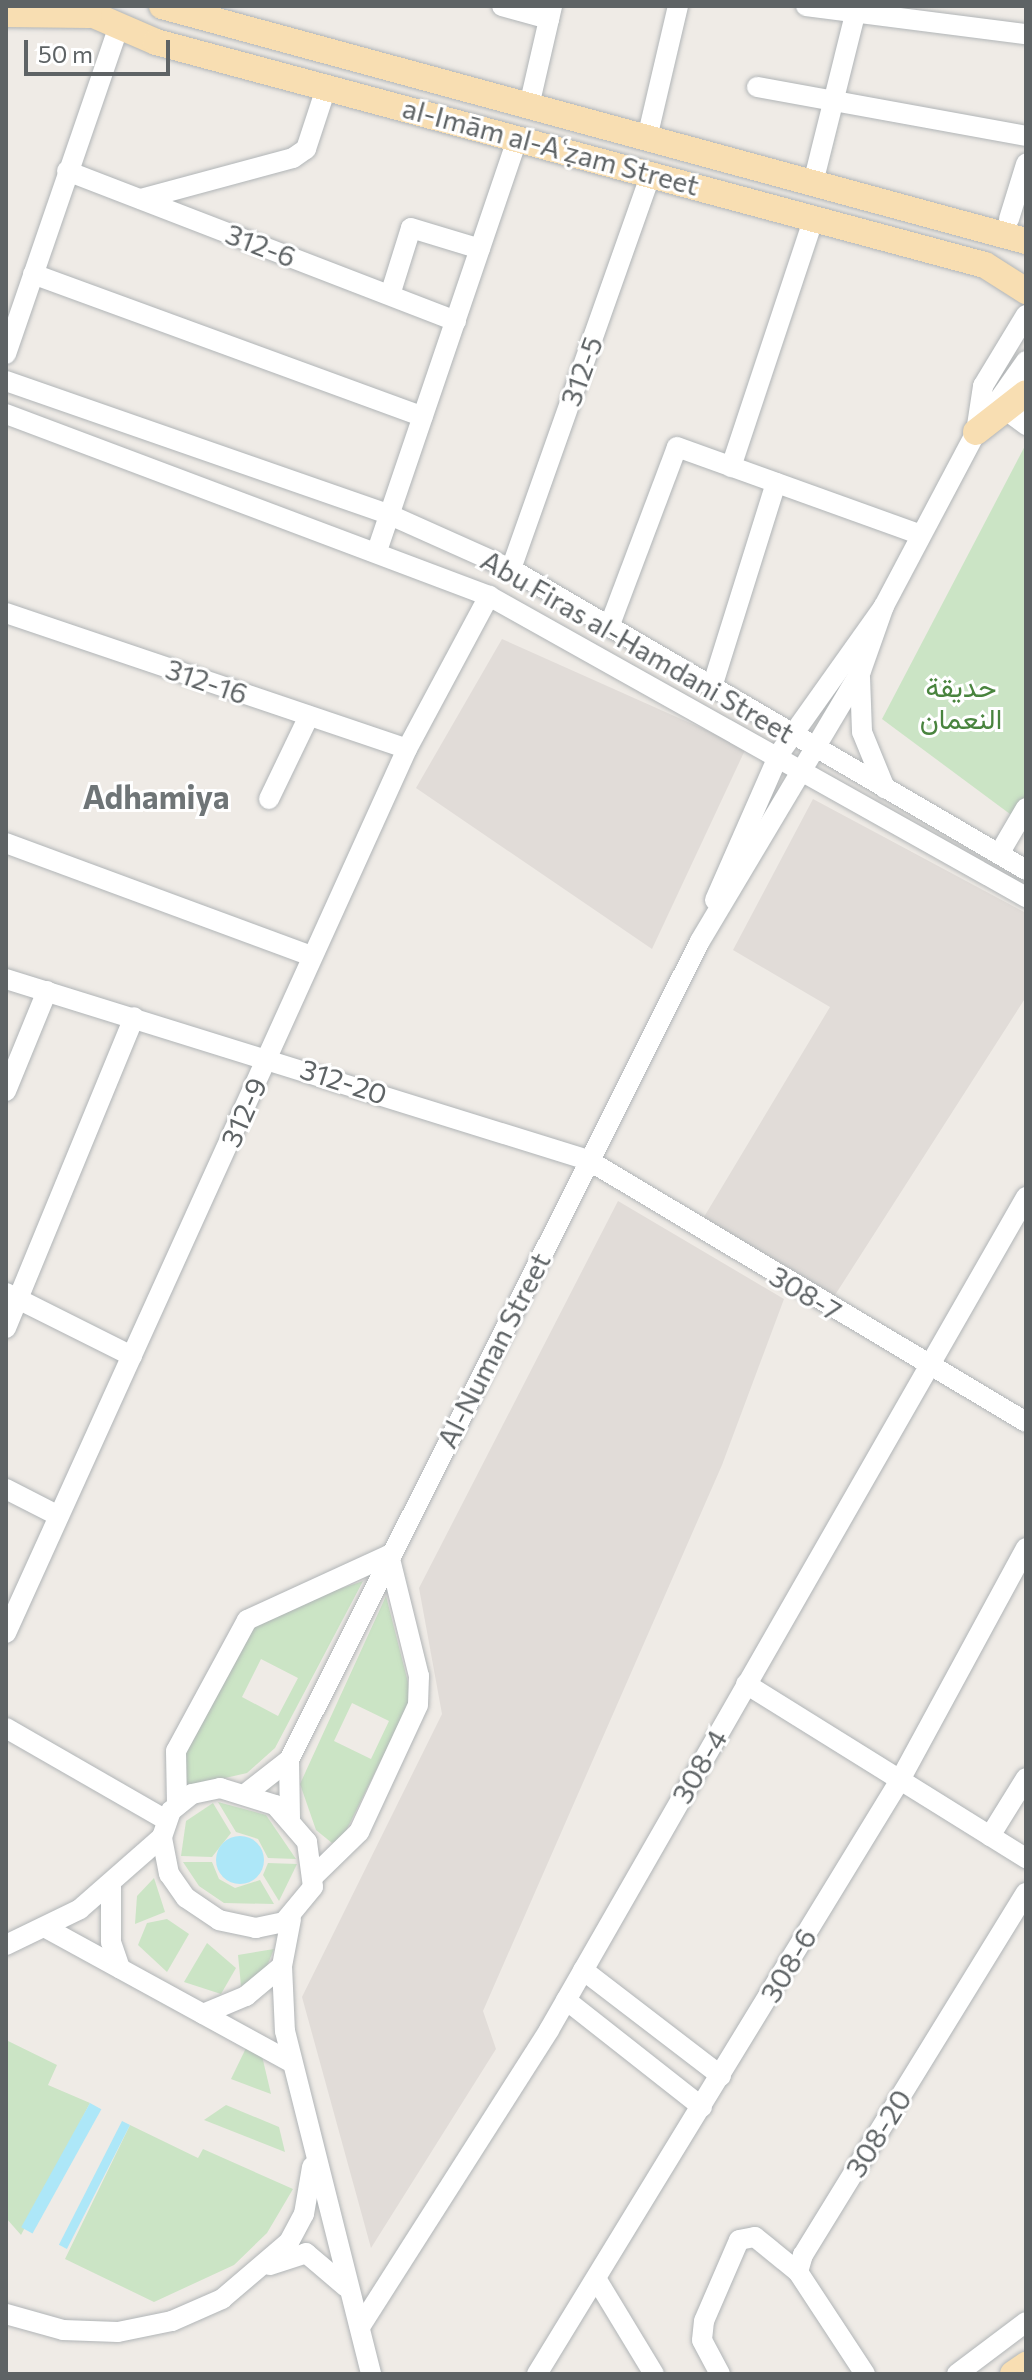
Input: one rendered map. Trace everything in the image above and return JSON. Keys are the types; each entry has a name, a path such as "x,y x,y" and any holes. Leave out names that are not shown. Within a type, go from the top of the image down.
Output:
{"main road":[{"name":"al-Imām al-Aʿẓam Street","path":"162,6 1026,241"},
{"name":"al-Imām al-Aʿẓam Street","path":"81,11 118,28 985,265 1026,291"},
{"path":"6,14 81,11"},
{"path":"976,432 1014,406 1026,393"},
{"path":"1013,2374 1026,2365"}],"street":[{"path":"502,6 550,13 529,106"},
{"path":"647,138 678,6"},
{"path":"806,6 1026,34"},
{"path":"813,183 833,101 845,9"},
{"path":"6,354 118,28"},
{"path":"141,199 293,158 306,149 327,85"},
{"path":"757,87 1026,136"},
{"path":"378,548 518,137"},
{"path":"1009,219 1026,164"},
{"name":"312-6","path":"67,171 456,321"},
{"name":"312-5","path":"511,569 651,174"},
{"path":"731,467 814,218"},
{"path":"390,295 411,228 480,249"},
{"path":"33,274 423,417"},
{"name":"Al-Numan Street","path":"248,1792 289,1760 389,1555 700,941 861,671 884,606 976,432 983,386 1026,315"},
{"path":"976,432 1026,361"},
{"name":"Abu Firas al-Hamdani Street","path":"6,381 390,515 511,569 1026,870"},
{"path":"1014,406 1026,425"},
{"name":"Abu Firas al-Hamdani Street","path":"6,414 378,548 489,596 804,768 1026,897"},
{"path":"609,627 677,447 921,535"},
{"path":"712,687 776,483"},
{"name":"312-9","path":"6,1633 407,749 489,596"},
{"name":"Al-Numan Street","path":"700,941 779,754 884,606"},
{"name":"312-16","path":"6,613 407,749"},
{"path":"861,671 862,732 885,788"},
{"path":"269,799 309,716"},
{"path":"999,854 1026,808"},
{"path":"6,843 312,956"},
{"name":"312-20","path":"6,979 268,1056 588,1160"},
{"path":"6,1091 47,991"},
{"path":"6,1328 14,1297 134,1017"},
{"name":"308-7","path":"588,1160 927,1366 1026,1422"},
{"name":"308-4","path":"360,2327 566,2000 1026,1197"},
{"path":"14,1297 132,1356"},
{"path":"6,1489 59,1516"},
{"name":"308-6","path":"537,2374 900,1780 1026,1548"},
{"path":"389,1555 419,1676 418,1705 359,1832 315,1875 305,1905 291,1919 247,1928 201,1910 169,1874 168,1820 176,1751 247,1620 389,1555"},
{"path":"746,1684 1026,1858"},
{"path":"6,1728 168,1820"},
{"name":"Al-Numan Street","path":"289,1760 290,1818"},
{"path":"990,1836 1026,1778"},
{"path":"6,1945 46,1928 111,1886 168,1820 211,1788 248,1792 290,1818 311,1850 315,1875"},
{"path":"111,1886 109,1928 120,1968"},
{"name":"308-20","path":"798,2272 1026,1893"},
{"path":"291,1919 282,1966 293,2063 371,2374"},
{"path":"46,1928 293,2063"},
{"path":"203,2014 246,1996 282,1966"},
{"path":"583,1970 721,2076"},
{"path":"566,2000 702,2107"},
{"path":"7,2318 63,2330 118,2332 172,2321 222,2299 266,2266 304,2214 312,2148"},
{"path":"720,2374 702,2340 704,2321 739,2240 755,2237 798,2272 865,2374"},
{"path":"266,2266 306,2253 330,2267 352,2298"},
{"path":"597,2280 654,2374"},
{"path":"957,2374 1026,2322"}],"shaded area":[{"path":"502,639 746,748 652,949 416,788"},
{"path":"813,799 1026,913 1026,997 828,1306 698,1227 830,1007 733,950"},
{"path":"618,1201 784,1299 722,1465 483,2011 496,2049 371,2248 302,1997 442,1714 419,1588"}],"green space":[{"name":"حديقة النعمان","path":"1026,444 1026,797 1014,817 882,719"},
{"path":"363,1581 275,1748 247,1773 186,1787 181,1761 259,1616","holes":["261,1659 298,1678 278,1716 242,1697"]},
{"path":"386,1596 412,1698 342,1839 332,1843 316,1830 300,1784","holes":["352,1703 389,1721 371,1759 334,1741"]},
{"path":"218,1802 266,1815 296,1859 268,1858 258,1839 236,1832"},
{"path":"213,1803 231,1833 212,1857 181,1856 186,1821"},
{"path":"183,1862 212,1862 219,1879 235,1888 260,1880 274,1904 224,1903 199,1886"},
{"path":"268,1863 297,1864 279,1901 263,1875"},
{"path":"154,1878 165,1912 135,1924 137,1896"},
{"path":"167,1919 189,1934 167,1972 138,1945 147,1923"},
{"path":"207,1943 236,1968 221,1994 184,1982"},
{"path":"274,1949 265,1971 241,1986 238,1955"},
{"path":"6,2040 57,2065 48,2085 90,2103 21,2235 6,2218"},
{"path":"246,2048 262,2056 271,2094 231,2079"},
{"path":"226,2105 279,2127 285,2152 204,2120"},
{"path":"130,2125 198,2158 203,2149 293,2189 267,2233 234,2265 154,2302 65,2259"}],"water":[{"path":"240,1836 257,1843 264,1860 257,1877 240,1884 223,1877 216,1860 223,1843"},
{"path":"90,2103 101,2109 33,2233 21,2227"},
{"path":"122,2121 130,2125 67,2249 59,2245"}],"district":[{"name":"Adhamiya","path":"156,796"}]}
